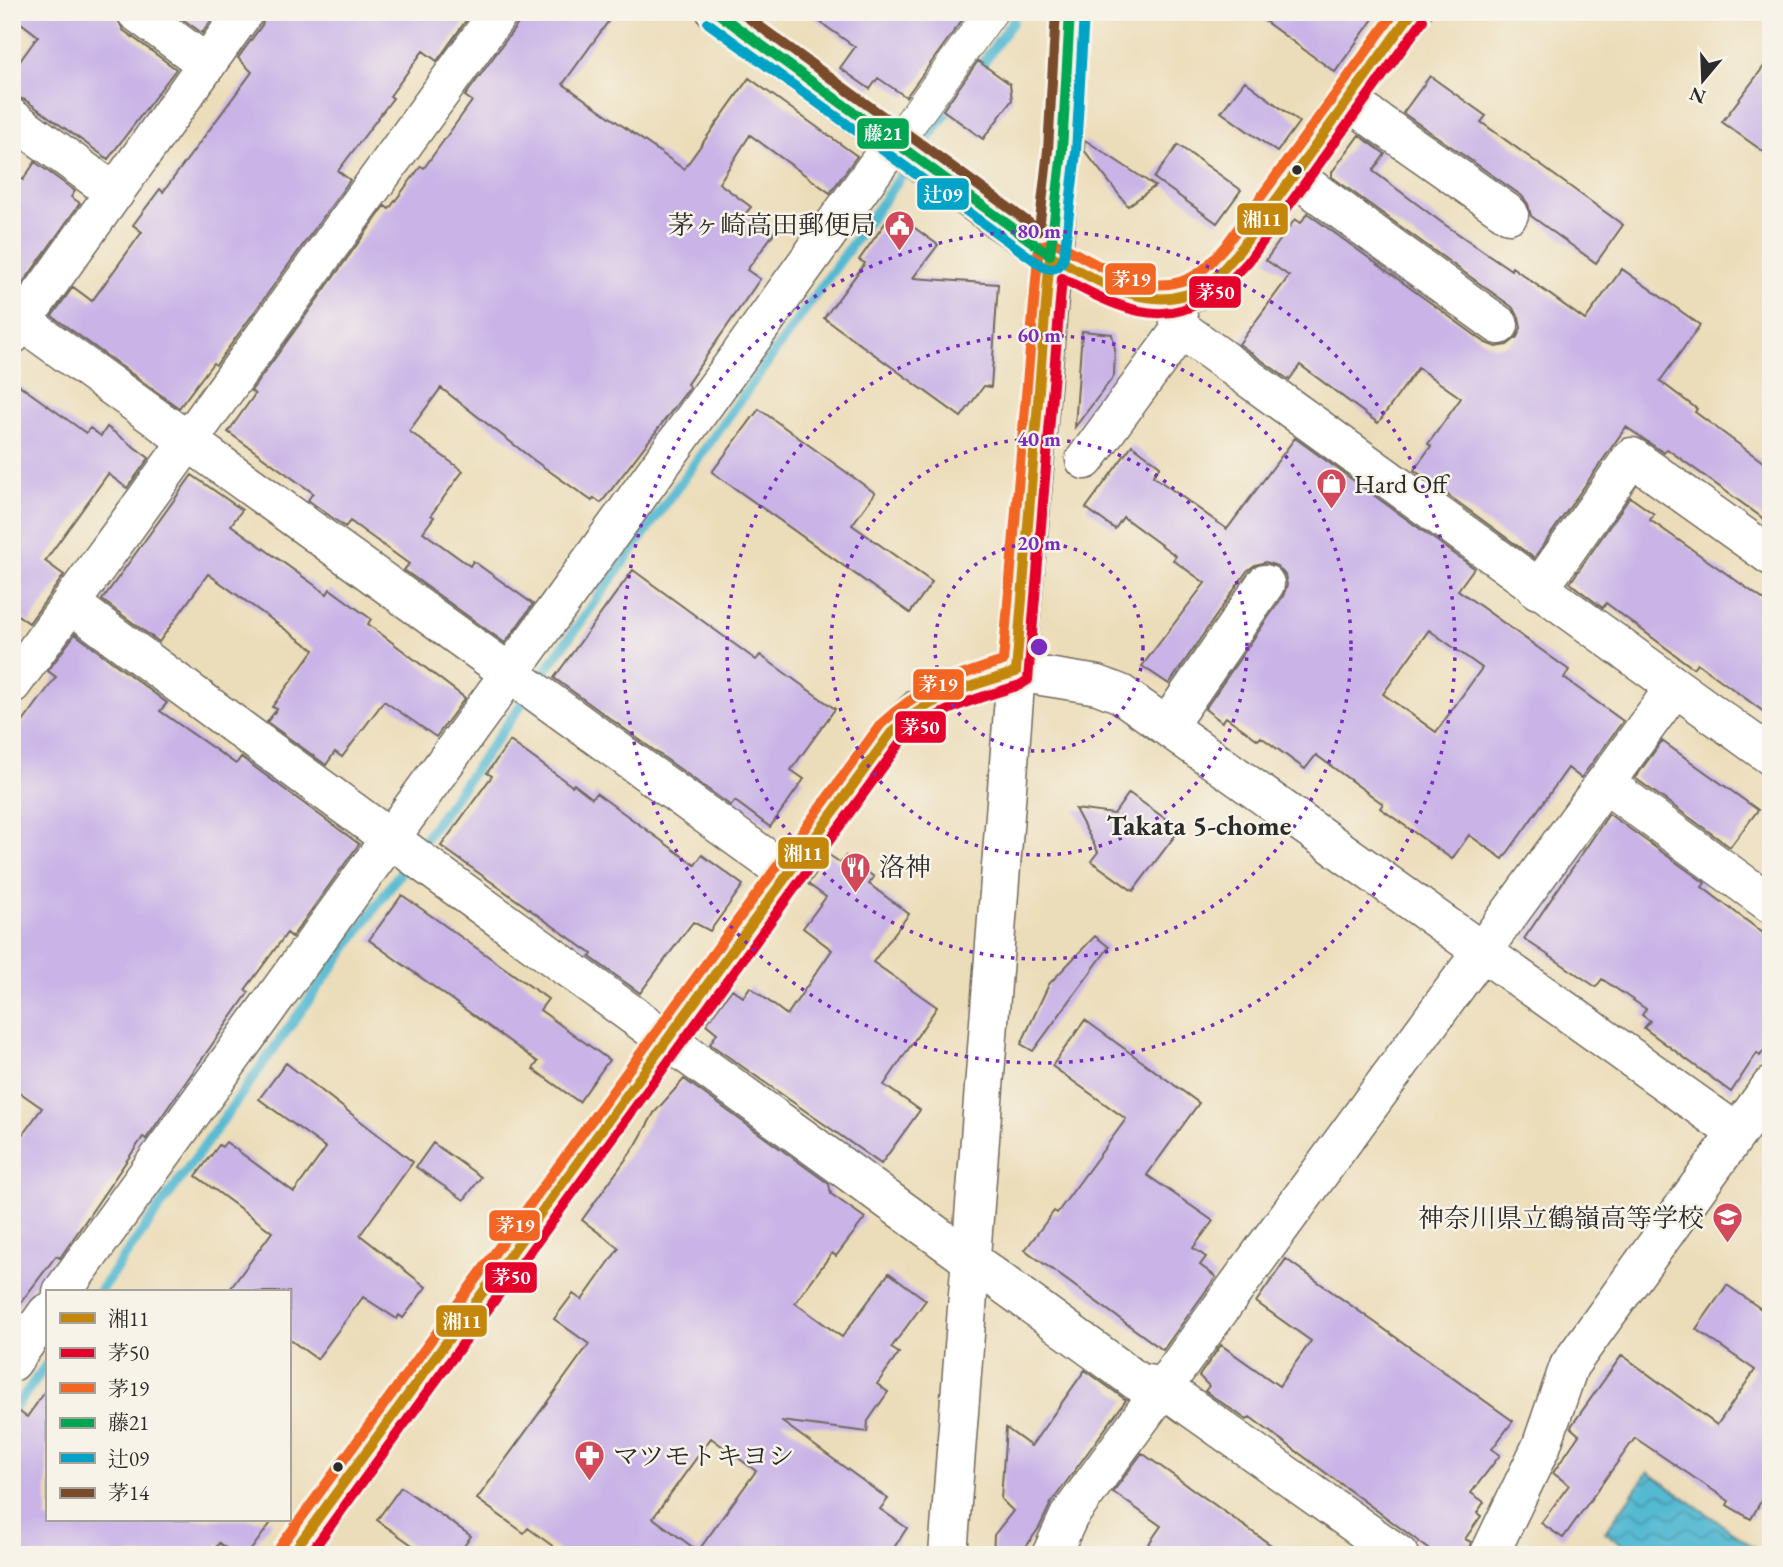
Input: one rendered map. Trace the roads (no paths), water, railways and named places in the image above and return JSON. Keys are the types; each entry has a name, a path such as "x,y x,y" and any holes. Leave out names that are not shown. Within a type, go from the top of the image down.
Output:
{"main road":[{"path":"290,1555 891,733 919,708 949,693 1016,672 1050,255 1062,151 1070,12"}],"street":[{"path":"136,12 207,64"},
{"path":"244,12 115,193 16,323 188,442 788,874"},
{"path":"12,684 499,12"},
{"path":"716,12 906,145 1050,255 1177,316 1538,590 1771,756"},
{"path":"64,1290 401,849 522,683 906,145 991,12"},
{"path":"1085,460 1177,316 1237,254 1412,12"},
{"path":"1348,101 1509,215"},
{"path":"12,118 115,193"},
{"path":"1294,176 1499,325"},
{"path":"1538,590 1632,457 1771,556"},
{"path":"1167,726 1265,584"},
{"path":"71,604 401,849 666,1038 1138,1382 1162,1387 1399,1555"},
{"path":"948,1555 1016,672 1098,685 1121,694 1737,1133"},
{"path":"1051,1555 1069,1516 1675,687"},
{"path":"1618,793 1771,904"},
{"path":"1489,1555 1541,1447 1569,1366 1771,1086"},
{"path":"12,1362 46,1314"}],"water":[{"path":"1648,1472 1759,1551 1757,1555 1638,1555 1605,1532"}],"waterway":[{"path":"975,74 1013,21"},
{"path":"100,1290 955,101"},
{"path":"12,1412 46,1365"}],"place":[{"name":"茅ヶ崎高田郵便局","path":"899,252"},
{"name":"Hard Off","path":"1331,511"},
{"name":"洛神","path":"856,894"},
{"name":"神奈川県立鶴嶺高等学校","path":"1727,1245"},
{"name":"マツモトキヨシ","path":"590,1483"}],"district":[{"name":"Takata 5-chome","path":"1199,825"}]}
